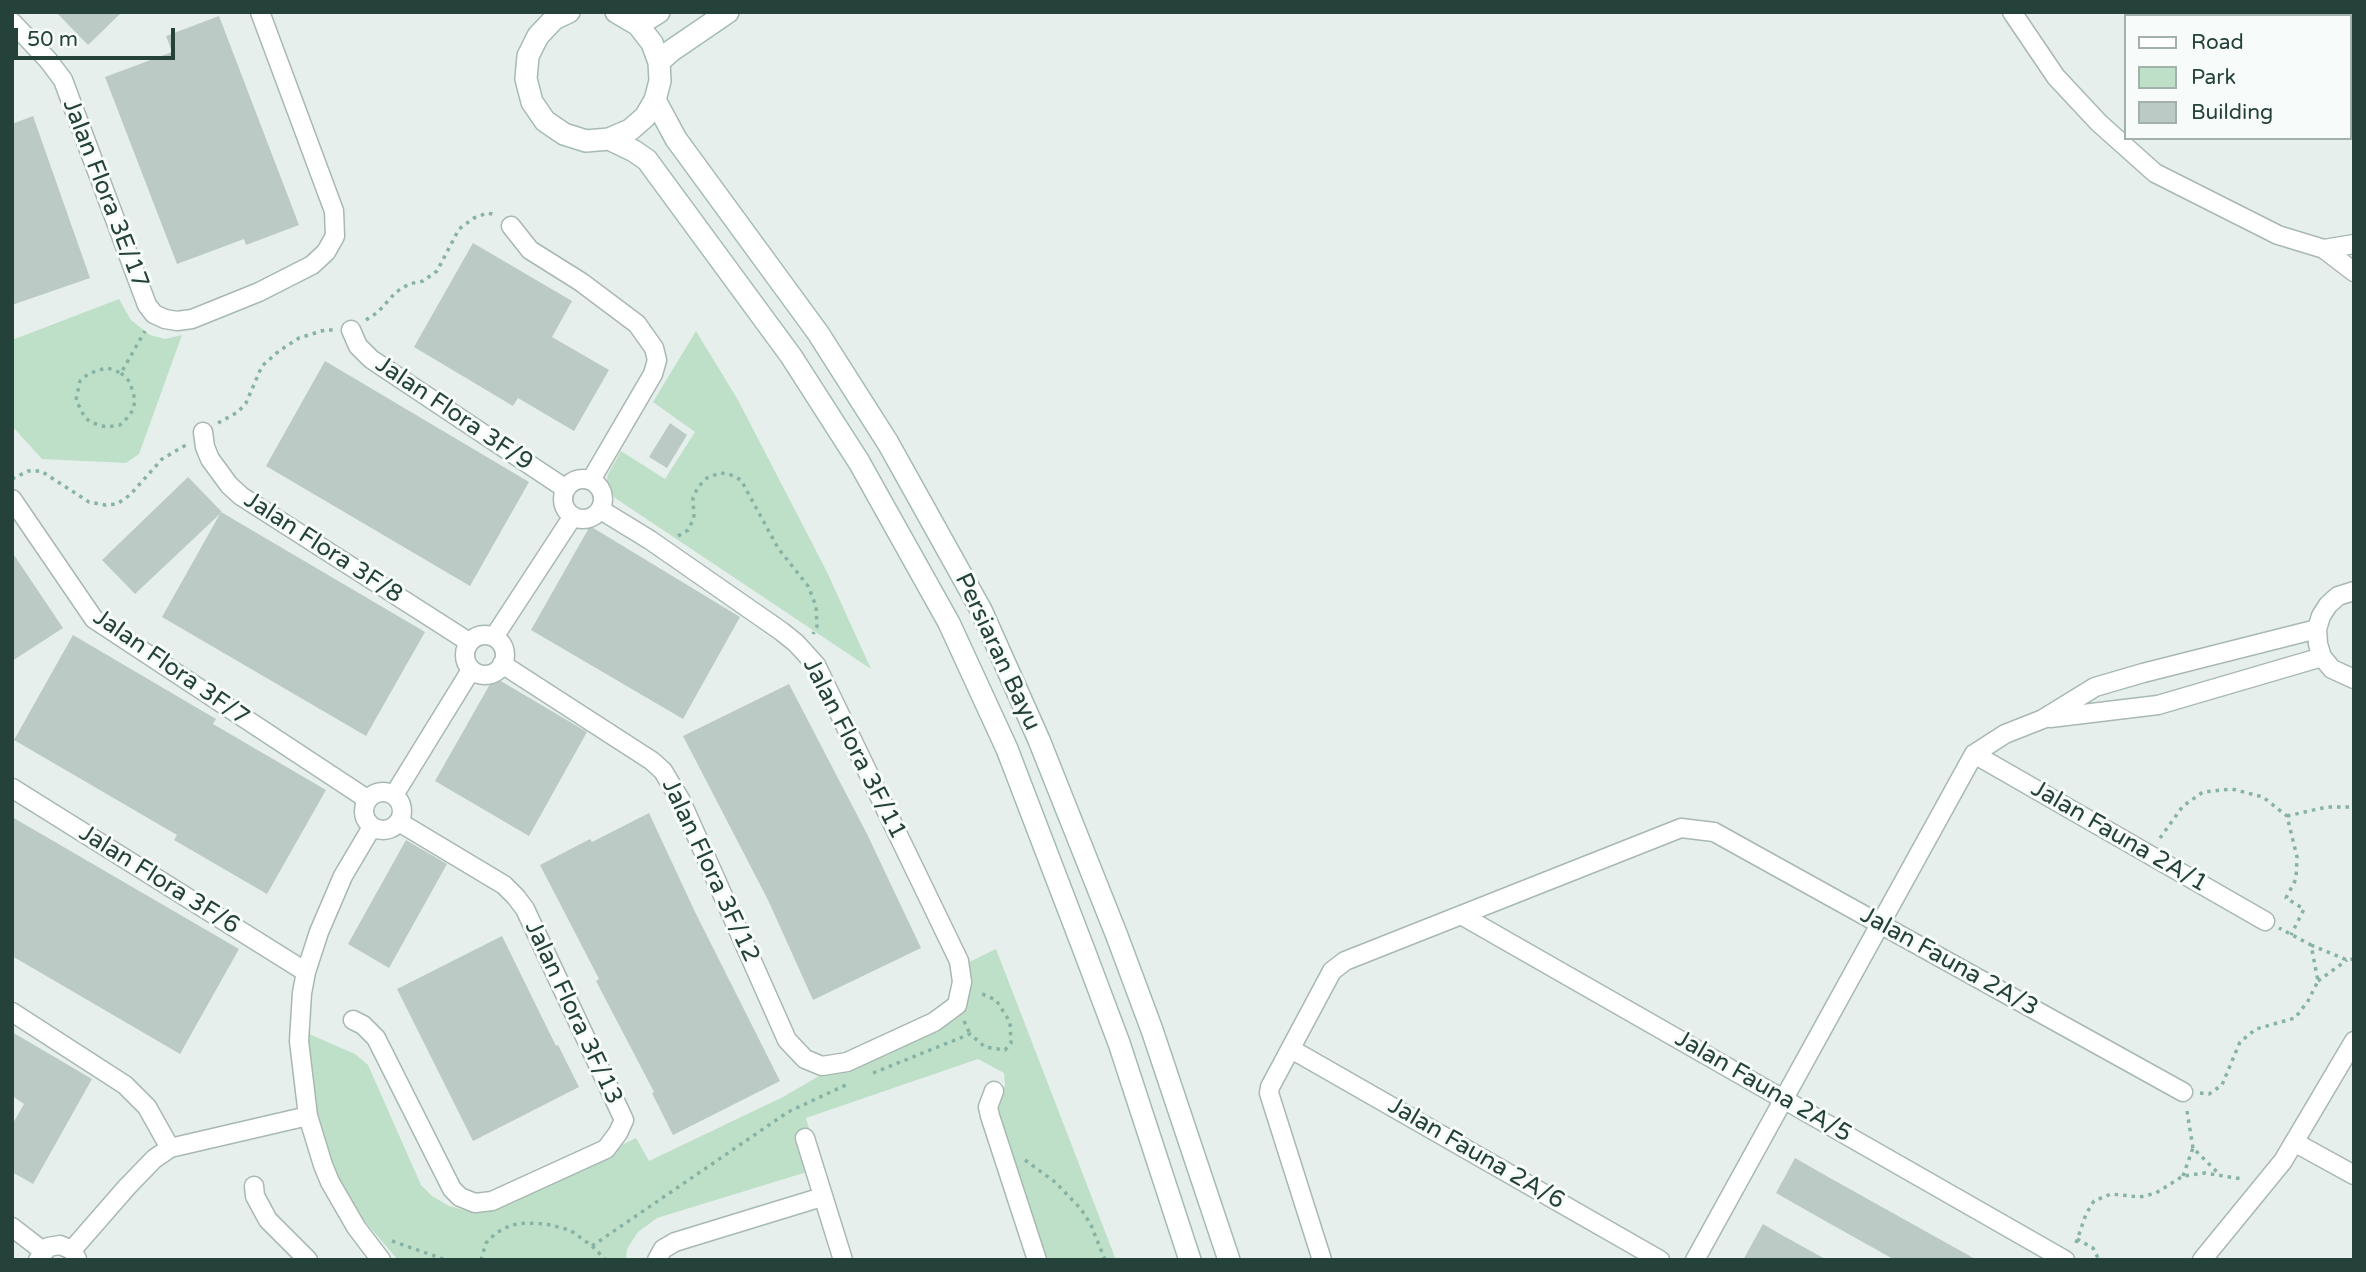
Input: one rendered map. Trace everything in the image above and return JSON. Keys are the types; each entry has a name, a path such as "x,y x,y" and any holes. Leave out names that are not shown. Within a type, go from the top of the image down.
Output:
{"main road":[{"path":"536,12 538,36"},
{"path":"569,12 554,19 538,36 528,56 526,79 532,102 545,121 564,134 586,141 609,139 630,130 645,117 655,100 660,81 659,62 652,43 638,25 616,12"},
{"path":"638,25 659,12"},
{"path":"659,62 728,12"},
{"name":"Persiaran Bayu","path":"655,100 676,139 818,333 888,443 981,610 1039,740 1117,936 1152,1030 1229,1260"},
{"name":"Persiaran Bayu","path":"609,139 647,160 791,356 859,462 949,623 1007,749 1084,950 1119,1043 1190,1260"}],"street":[{"name":"Jalan Flora 3E/17","path":"12,22 63,80 147,305 154,314 166,320 177,321 192,319 259,292 320,260 332,244 336,227 334,211 260,12"},
{"path":"2012,12 2056,77 2099,123 2155,173 2278,235 2324,249 2354,272"},
{"path":"511,226 530,250 581,282 637,324 654,348 657,360 653,374 591,480"},
{"path":"2324,249 2354,244"},
{"name":"Jalan Flora 3F/9","path":"351,330 358,346 371,359 566,489"},
{"name":"Jalan Flora 3F/8","path":"203,432 210,459 229,485 242,496 469,642"},
{"path":"577,480 591,480 601,490 601,510 591,518 578,519 568,512 563,501 566,489 577,480"},
{"name":"Jalan Flora 3F/7","path":"12,499 94,619 367,799"},
{"name":"Jalan Flora 3F/11","path":"601,510 650,540 781,631 806,652 816,665 955,951 961,971 962,982 957,1005 934,1022 891,1043"},
{"path":"494,637 573,516"},
{"path":"2353,588 2328,605 2317,629 2322,657 2332,669 2354,679"},
{"path":"1695,1260 1974,754 2005,733 2043,719 2095,687 2317,629"},
{"path":"481,635 494,637 504,649 502,664 492,674 478,674 471,670 464,656 469,642 481,635"},
{"path":"2043,719 2158,705 2322,657"},
{"name":"Jalan Flora 3F/12","path":"502,664 652,761 663,771 681,800 787,1040 799,1054 814,1063 830,1066 847,1062 891,1043"},
{"path":"394,794 471,670"},
{"name":"Jalan Fauna 2A/1","path":"1974,754 2265,921"},
{"name":"Jalan Flora 3F/6","path":"12,788 306,972"},
{"path":"380,791 394,794 402,808 399,822 387,830 372,827 364,814 367,799 380,791"},
{"name":"Jalan Flora 3F/13","path":"353,1020 363,1025 376,1038 452,1189 460,1197 475,1203 492,1201 606,1149 624,1120 525,909 516,897 504,886 399,822"},
{"path":"372,827 328,907 306,972 299,1041 308,1116 330,1182 356,1227 381,1260"},
{"name":"Jalan Fauna 2A/3","path":"1461,915 1681,828 1714,832 2183,1092"},
{"path":"1322,1260 1269,1093 1270,1087 1332,971 1345,961 1461,915"},
{"name":"Jalan Fauna 2A/5","path":"1461,915 1783,1099 2069,1255"},
{"path":"12,1012 125,1085 147,1107 170,1148"},
{"path":"2202,1260 2283,1161 2354,1041"},
{"name":"Jalan Fauna 2A/6","path":"1291,1048 1660,1260"},
{"path":"994,1091 988,1107 1037,1260"},
{"path":"12,1227 41,1255 54,1245 61,1245 75,1255 127,1187 154,1159 170,1148 308,1116"},
{"path":"805,1138 843,1260"},
{"path":"2294,1142 2354,1175"},
{"path":"254,1186 255,1196 268,1220 307,1260"},
{"path":"657,1260 663,1249 675,1242 822,1197"}],"path":[{"path":"351,330 377,312 397,292 409,284 423,281 437,271 459,229 474,218 487,213 499,215 511,226"},
{"path":"121,373 154,314"},
{"path":"108,369 121,373 130,382 135,400 133,410 127,418 120,425 106,427 85,418 76,400 80,381 99,370 108,369"},
{"path":"650,540 673,539 688,530 694,519 693,498 698,487 707,478 720,473 741,480 778,548 808,586 816,606 817,626 806,652"},
{"path":"2150,855 2183,806 2203,793 2232,789 2263,797 2287,816 2297,857 2296,879 2286,898 2304,909 2291,935"},
{"path":"2287,816 2327,807 2354,807"},
{"path":"2265,921 2347,960"},
{"path":"2311,945 2318,981"},
{"path":"2183,1176 2193,1148 2183,1092 2208,1094 2222,1085 2240,1042 2256,1029 2295,1017 2308,1001 2318,981 2347,960 2354,959"},
{"path":"962,1009 970,1034 985,1047 1004,1050 1011,1042 1012,1033 1005,1011 996,1000 982,993 971,992"},
{"path":"868,1076 970,1034"},
{"path":"592,1246 788,1112 856,1080"},
{"path":"2193,1148 2220,1175"},
{"path":"1001,1151 1020,1157 1040,1169 1068,1195 1091,1225 1105,1260"},
{"path":"2069,1255 2094,1201 2111,1194 2140,1197 2157,1193 2183,1176 2205,1174 2265,1184"},
{"path":"481,1260 486,1244 496,1233 512,1225 536,1224 570,1230 606,1260"},
{"path":"356,1227 371,1236 446,1260"},
{"path":"2077,1239 2094,1248 2099,1260"}],"green space":[{"path":"119,299 131,320 150,335 165,339 182,335 139,454 126,463 42,459 12,426 12,340"},
{"path":"696,331 738,400 827,572 871,669 615,498 609,491 606,483 608,474 621,451 665,479 695,432 653,402"},
{"path":"996,949 1116,1260 1046,1260 997,1114 1005,1085 1004,1073 978,1059 806,1118 820,1168 657,1218 638,1232 627,1249 626,1260 398,1260 362,1218 326,1157 311,1099 302,1031 355,1054 368,1065 421,1185 432,1196 449,1206 471,1212 491,1208 636,1138 649,1161 783,1097 848,1059 945,1015 961,966"}],"building":[{"path":"56,12 122,12 88,45"},
{"path":"219,16 299,225 246,245 244,239 177,264 105,77 172,52 166,36"},
{"path":"33,116 90,278 12,305 12,124"},
{"path":"473,243 572,301 552,337 609,370 574,431 518,398 513,406 414,347"},
{"path":"325,361 529,482 470,586 266,466"},
{"path":"670,423 687,435 667,468 649,457"},
{"path":"188,477 222,512 135,594 102,560"},
{"path":"221,512 425,632 366,736 162,617"},
{"path":"590,526 740,617 683,719 531,630"},
{"path":"12,552 63,628 12,661"},
{"path":"73,635 216,719 213,724 326,790 267,894 174,840 177,835 14,740"},
{"path":"494,677 587,732 529,836 435,781"},
{"path":"789,684 867,834 921,948 813,1000 768,900 683,736"},
{"path":"649,813 695,912 780,1081 673,1135 652,1093 654,1092 596,981 599,979 540,865"},
{"path":"12,817 239,949 180,1054 12,956"},
{"path":"406,840 447,864 389,968 348,944"},
{"path":"502,936 579,1087 473,1141 397,989"},
{"path":"12,1032 92,1079 33,1184 12,1172 12,1125 24,1104 12,1096"},
{"path":"1795,1158 1977,1260 1895,1260 1827,1222 1776,1193"},
{"path":"1763,1224 1780,1234 1827,1260 1743,1260"}]}
